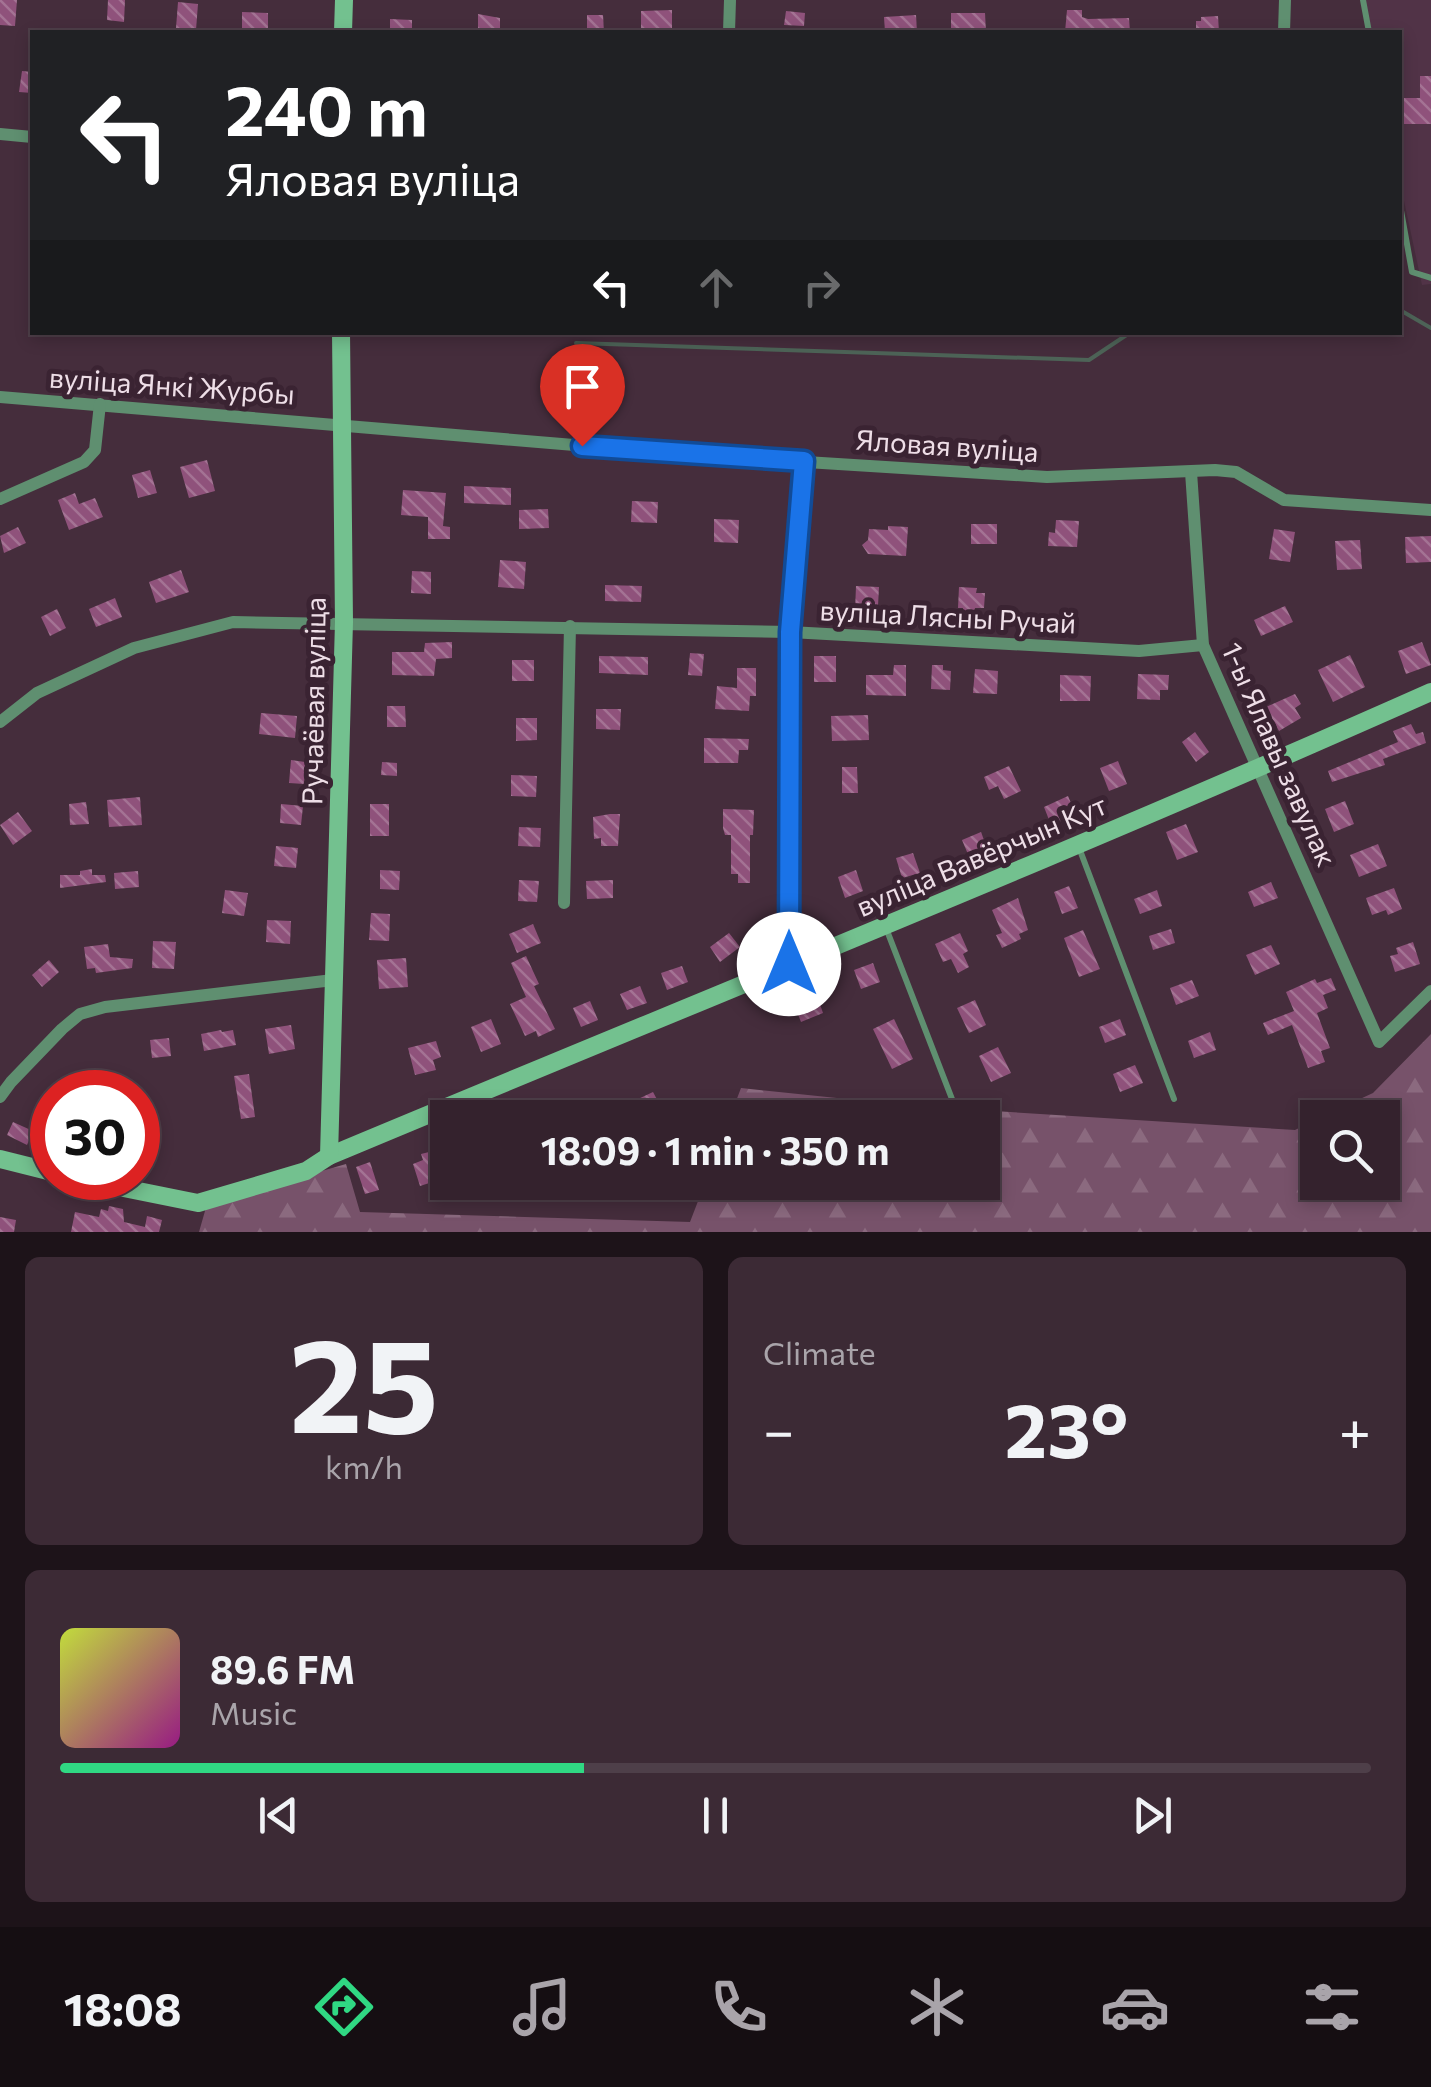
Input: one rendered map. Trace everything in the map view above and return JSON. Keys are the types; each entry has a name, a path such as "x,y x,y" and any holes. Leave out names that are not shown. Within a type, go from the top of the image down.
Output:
{"street":[{"path":"344,0 344,30"},
{"path":"729,30 730,0"},
{"path":"1284,30 1285,0"},
{"path":"0,134 30,137"},
{"name":"Ручаёвая вуліца","path":"329,1156 344,622 342,335"},
{"name":"вуліца Янкі Журбы","path":"0,397 341,424"},
{"path":"0,499 84,462 95,450 100,404"},
{"name":"Яловая вуліца","path":"341,424 449,436 1047,477 1236,472 1284,500 1431,510"},
{"path":"789,964 790,632 804,461"},
{"name":"1-ы Ялавы завулак","path":"1191,472 1203,646 1379,1042 1431,991"},
{"name":"вуліца Лясны Ручай","path":"0,722 37,693 134,648 233,622 790,632 1139,652 1203,646"},
{"path":"564,903 570,626"},
{"name":"вуліца Вавёрчын Кут","path":"329,1156 886,927 1431,692"},
{"path":"0,1097 80,1014 105,1007 333,980"},
{"path":"160,1195 198,1203 306,1171 329,1156"},
{"path":"0,1159 30,1166"}],"lane":[{"path":"1364,0 1369,30"},
{"path":"1402,216 1412,272 1431,278"},
{"path":"1078,844 1174,1099"},
{"path":"886,927 952,1099"}],"shaded area":[{"path":"1361,0 1431,0 1431,284 1422,285 1402,191 1402,30 1368,30"}],"green space":[{"path":"1431,1034 1431,1232 199,1232 207,1204 346,1164 360,1212 690,1222 698,1200 1000,1200 1000,1111 1300,1128 1300,1200 1400,1200 1400,1100 1358,1100 1373,1093"},
{"path":"741,1088 856,1100 736,1100"}],"building":[{"path":"0,0 17,0 15,26 0,25"},
{"path":"108,0 125,0 124,22 107,20"},
{"path":"178,2 198,4 196,30 176,28"},
{"path":"672,10 672,30 641,30 641,11"},
{"path":"1067,10 1082,10 1082,17 1088,19 1129,18 1130,30 1065,30"},
{"path":"786,11 805,13 804,26 784,25"},
{"path":"242,12 268,13 268,30 242,29"},
{"path":"951,13 985,13 986,30 951,30"},
{"path":"478,14 500,18 500,30 478,30"},
{"path":"587,15 603,15 604,30 587,30"},
{"path":"916,15 917,30 885,30 884,17"},
{"path":"1218,16 1219,30 1196,30 1196,21 1201,21 1201,17"},
{"path":"390,19 412,20 412,30 390,30"},
{"path":"22,71 30,72 30,93 19,92"},
{"path":"1420,76 1431,76 1431,124 1403,124 1403,98 1420,98"},
{"path":"207,460 215,491 189,498 180,467"},
{"path":"150,470 157,493 138,498 132,475"},
{"path":"464,486 511,488 511,505 464,503"},
{"path":"403,490 446,493 443,526 450,527 450,539 428,539 428,517 401,515"},
{"path":"75,493 79,504 95,498 103,517 69,530 58,500"},
{"path":"632,501 658,502 657,523 631,522"},
{"path":"548,509 549,528 519,529 519,510"},
{"path":"714,519 739,520 738,543 714,542"},
{"path":"1056,520 1079,521 1077,547 1048,546 1049,532 1055,533"},
{"path":"971,524 997,524 997,544 971,544"},
{"path":"888,526 908,527 906,556 868,554 862,545 868,540 869,529 888,530"},
{"path":"18,527 26,543 4,553 0,536"},
{"path":"1274,529 1295,532 1290,562 1269,559"},
{"path":"1431,536 1431,562 1406,563 1405,537"},
{"path":"1360,540 1362,569 1337,570 1335,541"},
{"path":"500,560 526,562 524,589 498,587"},
{"path":"181,570 189,592 156,603 149,582"},
{"path":"412,571 431,572 431,594 411,593"},
{"path":"605,585 642,586 641,602 605,601"},
{"path":"856,586 879,587 878,606 869,606 869,612 855,611"},
{"path":"959,587 977,588 976,593 985,593 984,608 975,608 974,613 958,608"},
{"path":"115,598 122,617 96,627 89,609"},
{"path":"1285,606 1293,622 1261,636 1254,620"},
{"path":"57,609 66,628 50,636 41,617"},
{"path":"452,642 452,658 436,659 434,676 392,675 392,652 424,652 425,643"},
{"path":"1422,642 1431,665 1406,674 1398,651"},
{"path":"690,653 704,654 702,676 688,675"},
{"path":"1350,655 1365,687 1333,702 1318,670"},
{"path":"599,656 648,657 648,675 599,673"},
{"path":"814,656 836,656 836,682 814,682"},
{"path":"512,660 534,660 534,681 512,681"},
{"path":"894,665 906,665 906,696 866,695 866,675 893,675"},
{"path":"932,665 943,665 943,670 951,671 950,690 931,689"},
{"path":"737,668 756,668 756,696 750,696 749,711 715,709 717,686 737,688"},
{"path":"975,669 998,671 997,694 973,693"},
{"path":"1138,674 1169,675 1168,690 1160,690 1160,700 1137,699"},
{"path":"1060,675 1091,676 1090,701 1060,701"},
{"path":"1295,694 1301,704 1295,708 1301,718 1279,731 1266,707"},
{"path":"387,706 405,706 406,727 387,727"},
{"path":"596,709 621,709 620,730 596,729"},
{"path":"261,713 297,716 295,738 259,734"},
{"path":"868,715 869,740 832,741 831,716"},
{"path":"516,718 537,718 537,740 516,741"},
{"path":"1411,724 1416,734 1423,732 1426,743 1383,759 1385,765 1332,782 1328,771 1398,742 1393,731"},
{"path":"1195,732 1209,752 1196,762 1182,742"},
{"path":"704,738 749,739 748,750 739,750 738,763 704,763"},
{"path":"291,760 305,762 304,784 289,783"},
{"path":"1118,761 1127,784 1109,791 1100,768"},
{"path":"382,762 397,763 397,776 381,775"},
{"path":"1009,766 1021,791 1004,799 998,786 989,790 984,777"},
{"path":"842,767 857,767 858,793 842,793"},
{"path":"511,775 537,776 536,797 511,796"},
{"path":"1068,796 1076,815 1051,825 1044,807"},
{"path":"140,797 142,825 109,827 107,800"},
{"path":"1345,801 1354,824 1334,832 1325,809"},
{"path":"86,802 89,824 70,825 69,804"},
{"path":"281,804 303,806 301,825 280,823"},
{"path":"370,804 389,804 389,836 370,836"},
{"path":"723,809 754,810 750,883 738,883 738,874 731,874 731,835 725,835"},
{"path":"18,812 32,831 13,845 0,825"},
{"path":"620,814 618,846 601,846 601,838 594,839 593,817"},
{"path":"1186,824 1198,852 1177,860 1166,832"},
{"path":"519,827 541,828 540,847 518,846"},
{"path":"981,832 988,851 970,859 962,840"},
{"path":"1378,844 1387,866 1359,877 1350,855"},
{"path":"276,846 298,848 296,868 274,866"},
{"path":"913,853 920,873 902,878 896,858"},
{"path":"92,869 92,875 105,875 106,882 60,888 60,875 80,875 80,871"},
{"path":"380,870 400,871 399,890 380,889"},
{"path":"856,870 863,891 845,898 838,877"},
{"path":"138,871 139,887 115,889 114,873"},
{"path":"519,880 539,881 537,902 518,901"},
{"path":"613,880 613,898 587,899 586,881"},
{"path":"1271,882 1278,898 1254,907 1248,892"},
{"path":"1069,886 1078,908 1062,914 1054,892"},
{"path":"1394,888 1402,909 1388,915 1386,910 1372,915 1366,898"},
{"path":"225,890 248,893 244,916 222,913"},
{"path":"1157,890 1162,906 1140,914 1134,899"},
{"path":"1018,898 1028,930 1019,934 1021,939 1002,948 996,935 1002,933 992,910"},
{"path":"371,913 390,914 389,941 369,940"},
{"path":"267,920 291,921 290,944 266,942"},
{"path":"533,924 541,943 517,953 509,934"},
{"path":"1171,929 1175,943 1153,950 1149,936"},
{"path":"1083,930 1100,969 1079,977 1064,938"},
{"path":"729,933 740,947 720,962 710,947"},
{"path":"960,933 968,951 963,954 969,967 958,973 951,959 943,962 935,944"},
{"path":"153,941 176,942 174,969 152,968"},
{"path":"1413,942 1420,964 1395,972 1390,956 1398,954 1396,948"},
{"path":"108,944 110,957 133,959 132,968 96,973 95,968 87,969 84,947"},
{"path":"1271,945 1280,964 1255,975 1246,955"},
{"path":"526,956 539,984 534,986 555,1029 538,1037 536,1031 525,1036 510,1004 526,997 511,963"},
{"path":"406,958 408,987 379,989 377,960"},
{"path":"49,960 59,972 42,987 32,975"},
{"path":"873,963 880,982 861,989 854,970"},
{"path":"682,966 688,982 667,990 661,973"},
{"path":"1331,978 1336,990 1323,995 1328,1008 1317,1013 1330,1048 1321,1051 1325,1062 1308,1068 1292,1025 1268,1035 1263,1023 1294,1011 1286,992 1315,979 1317,983"},
{"path":"1192,980 1199,996 1176,1005 1170,988"},
{"path":"640,986 647,1003 627,1010 620,994"},
{"path":"815,990 823,1013 801,1022 792,999"},
{"path":"975,1000 986,1025 969,1033 957,1008"},
{"path":"590,1001 598,1020 581,1027 573,1008"},
{"path":"491,1019 501,1044 481,1052 471,1027"},
{"path":"894,1019 913,1059 892,1069 873,1029"},
{"path":"1120,1019 1126,1035 1105,1043 1099,1027"},
{"path":"291,1025 295,1049 269,1054 265,1029"},
{"path":"233,1030 236,1045 204,1051 201,1034"},
{"path":"1210,1032 1216,1050 1194,1058 1188,1041"},
{"path":"169,1038 171,1056 152,1058 150,1040"},
{"path":"436,1041 441,1057 433,1060 436,1070 415,1075 408,1048"},
{"path":"998,1047 1011,1073 991,1082 979,1056"},
{"path":"1135,1065 1143,1083 1120,1092 1113,1074"},
{"path":"249,1074 255,1117 241,1119 234,1076"},
{"path":"653,1092 657,1100 636,1100"},
{"path":"13,1122 30,1130 27,1145 7,1135"},
{"path":"430,1152 430,1183 420,1186 413,1164 423,1160 421,1154"},
{"path":"370,1162 379,1190 365,1194 356,1167"},
{"path":"109,1206 123,1209 124,1222 145,1227 147,1216 162,1220 159,1232 71,1232 75,1212 99,1217 101,1209 108,1211"},
{"path":"0,1217 16,1220 14,1232 0,1232"}],"waterway":[{"path":"1402,311 1431,328"},
{"path":"576,343 1089,360 1126,335"}],"route":[{"path":"582,446 804,461 790,632 789,964"}]}
